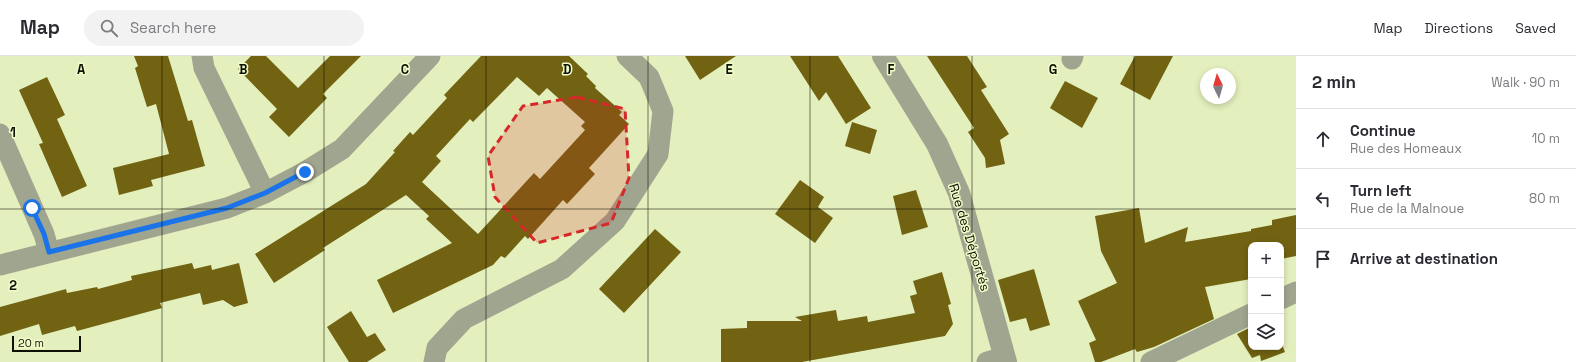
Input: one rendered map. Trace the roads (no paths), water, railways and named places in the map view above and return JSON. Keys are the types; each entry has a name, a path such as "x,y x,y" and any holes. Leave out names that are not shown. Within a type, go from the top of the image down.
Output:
{"street":[{"path":"202,56 204,68 265,193"},
{"path":"0,266 49,252 227,208 265,193 305,172 342,149 430,56"},
{"path":"434,362 437,348 464,319 562,269 615,221 658,154 663,111 649,77 627,56"},
{"name":"Rue des Déportés","path":"883,56 937,144 959,193 999,360"},
{"path":"0,134 44,234 49,252"},
{"path":"1284,298 1296,292"},
{"path":"1151,362 1248,315"}]}
